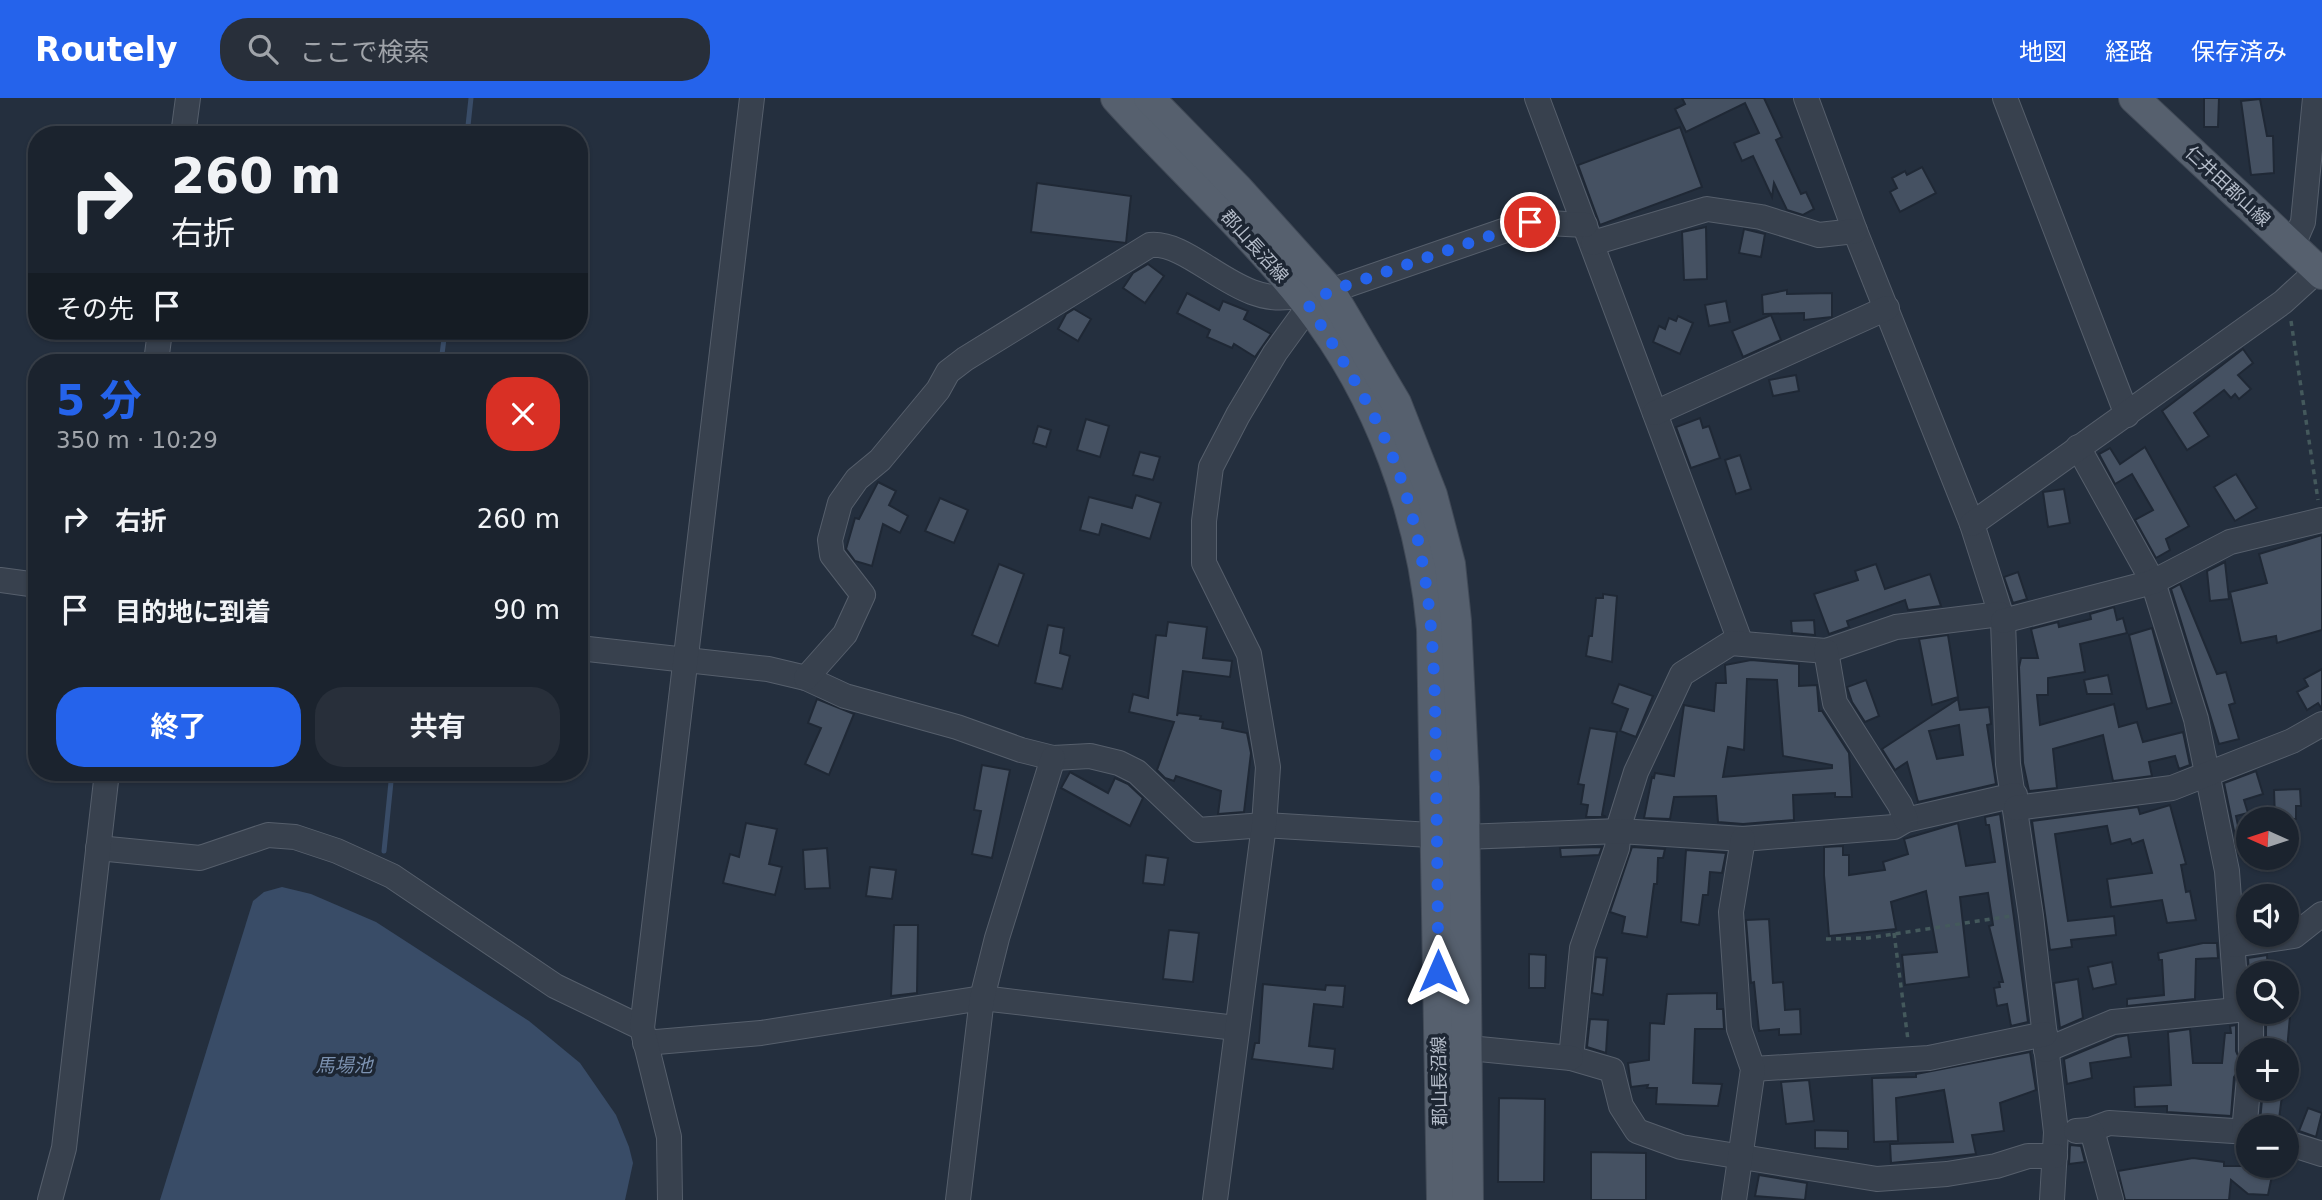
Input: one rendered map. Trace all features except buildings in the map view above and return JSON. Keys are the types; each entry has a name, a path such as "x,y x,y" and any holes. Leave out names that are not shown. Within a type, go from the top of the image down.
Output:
{"main road":[{"name":"郡山長沼線","path":"1116,98 1313,297"},
{"name":"郡山長沼線","path":"1150,98 1238,189 1313,297 1393,458 1417,534 1428,582 1451,836 1452,1046 1442,1200"},
{"name":"仁井田郡山線","path":"2134,98 2320,272"},
{"name":"郡山長沼線","path":"1452,1046 1468,1200"}],"street":[{"path":"184,126 188,98"},
{"path":"670,1200 669,1138 643,1035 683,661 723,357 752,98"},
{"path":"1537,98 1740,641"},
{"path":"1806,98 1855,232 1972,524 2001,617 2008,764 2016,802 2030,913 2055,1144 2052,1200"},
{"path":"2005,98 2127,415"},
{"path":"2293,244 2303,222 2315,98"},
{"path":"806,678 845,634 863,595 832,555 830,540 840,503 858,479 880,460 938,390 948,372 1150,245 1177,252 1248,290 1279,298 1313,297 1530,222 1589,234 1707,209 1761,217 1819,235 1855,232"},
{"path":"1972,524 2127,415 2320,272"},
{"path":"1216,1200 1264,825 1268,767 1249,654 1204,563 1204,521 1211,467 1275,353 1313,297"},
{"path":"1655,413 1887,309"},
{"path":"2078,447 2153,582 2190,696 2206,756 2227,871 2236,961"},
{"path":"1571,1058 1582,948 1617,848 1626,802 1642,756 1682,674 1731,643 1740,641 1799,651 1826,651 1896,627 2001,617 2153,582 2230,542 2321,520"},
{"path":"0,580 28,584"},
{"path":"588,649 768,669 806,678 845,696 1052,758 1090,756 1119,763 1137,772 1198,830 1264,825 1451,836 1620,831 1743,839 1884,828 1906,820 2016,802 2148,793 2172,788 2292,741 2322,724"},
{"path":"1826,651 1835,703 1900,805 1906,820"},
{"path":"958,1200 982,998 997,938 1052,758"},
{"path":"50,1200 64,1148 106,781"},
{"path":"98,848 200,858 268,835 306,840 392,876 555,986 643,1035 761,1033 982,998 1237,1028"},
{"path":"1734,1200 1753,1069 1739,1029 1731,912 1743,839"},
{"path":"2233,945 2294,936 2322,914"},
{"path":"1753,1069 1910,1060 2045,1042 2113,1022 2236,1012"},
{"path":"1452,1046 1571,1058 1614,1071 1621,1106 1637,1132 1671,1144 1741,1158 1890,1179 1996,1166 2109,1124 2236,1131"},
{"path":"2090,1130 2110,1200"},
{"path":"2299,1147 2322,1154"}],"path":[{"path":"2283,302 2289,313 2310,435 2321,520"},
{"path":"1826,939 1894,933 2030,913"},
{"path":"1894,933 1910,1060"}],"water":[{"name":"馬場池","path":"282,887 311,894 376,922 529,1021 580,1063 616,1115 629,1147 633,1163 625,1200 160,1200 253,901 264,892"}],"waterway":[{"path":"468,126 471,98"},
{"path":"442,354 444,340"},
{"path":"384,851 391,781"}],"route":[{"path":"1438,971 1436,719 1428,582 1407,498 1393,458 1357,382 1309,306 1330,291 1530,222"}]}
